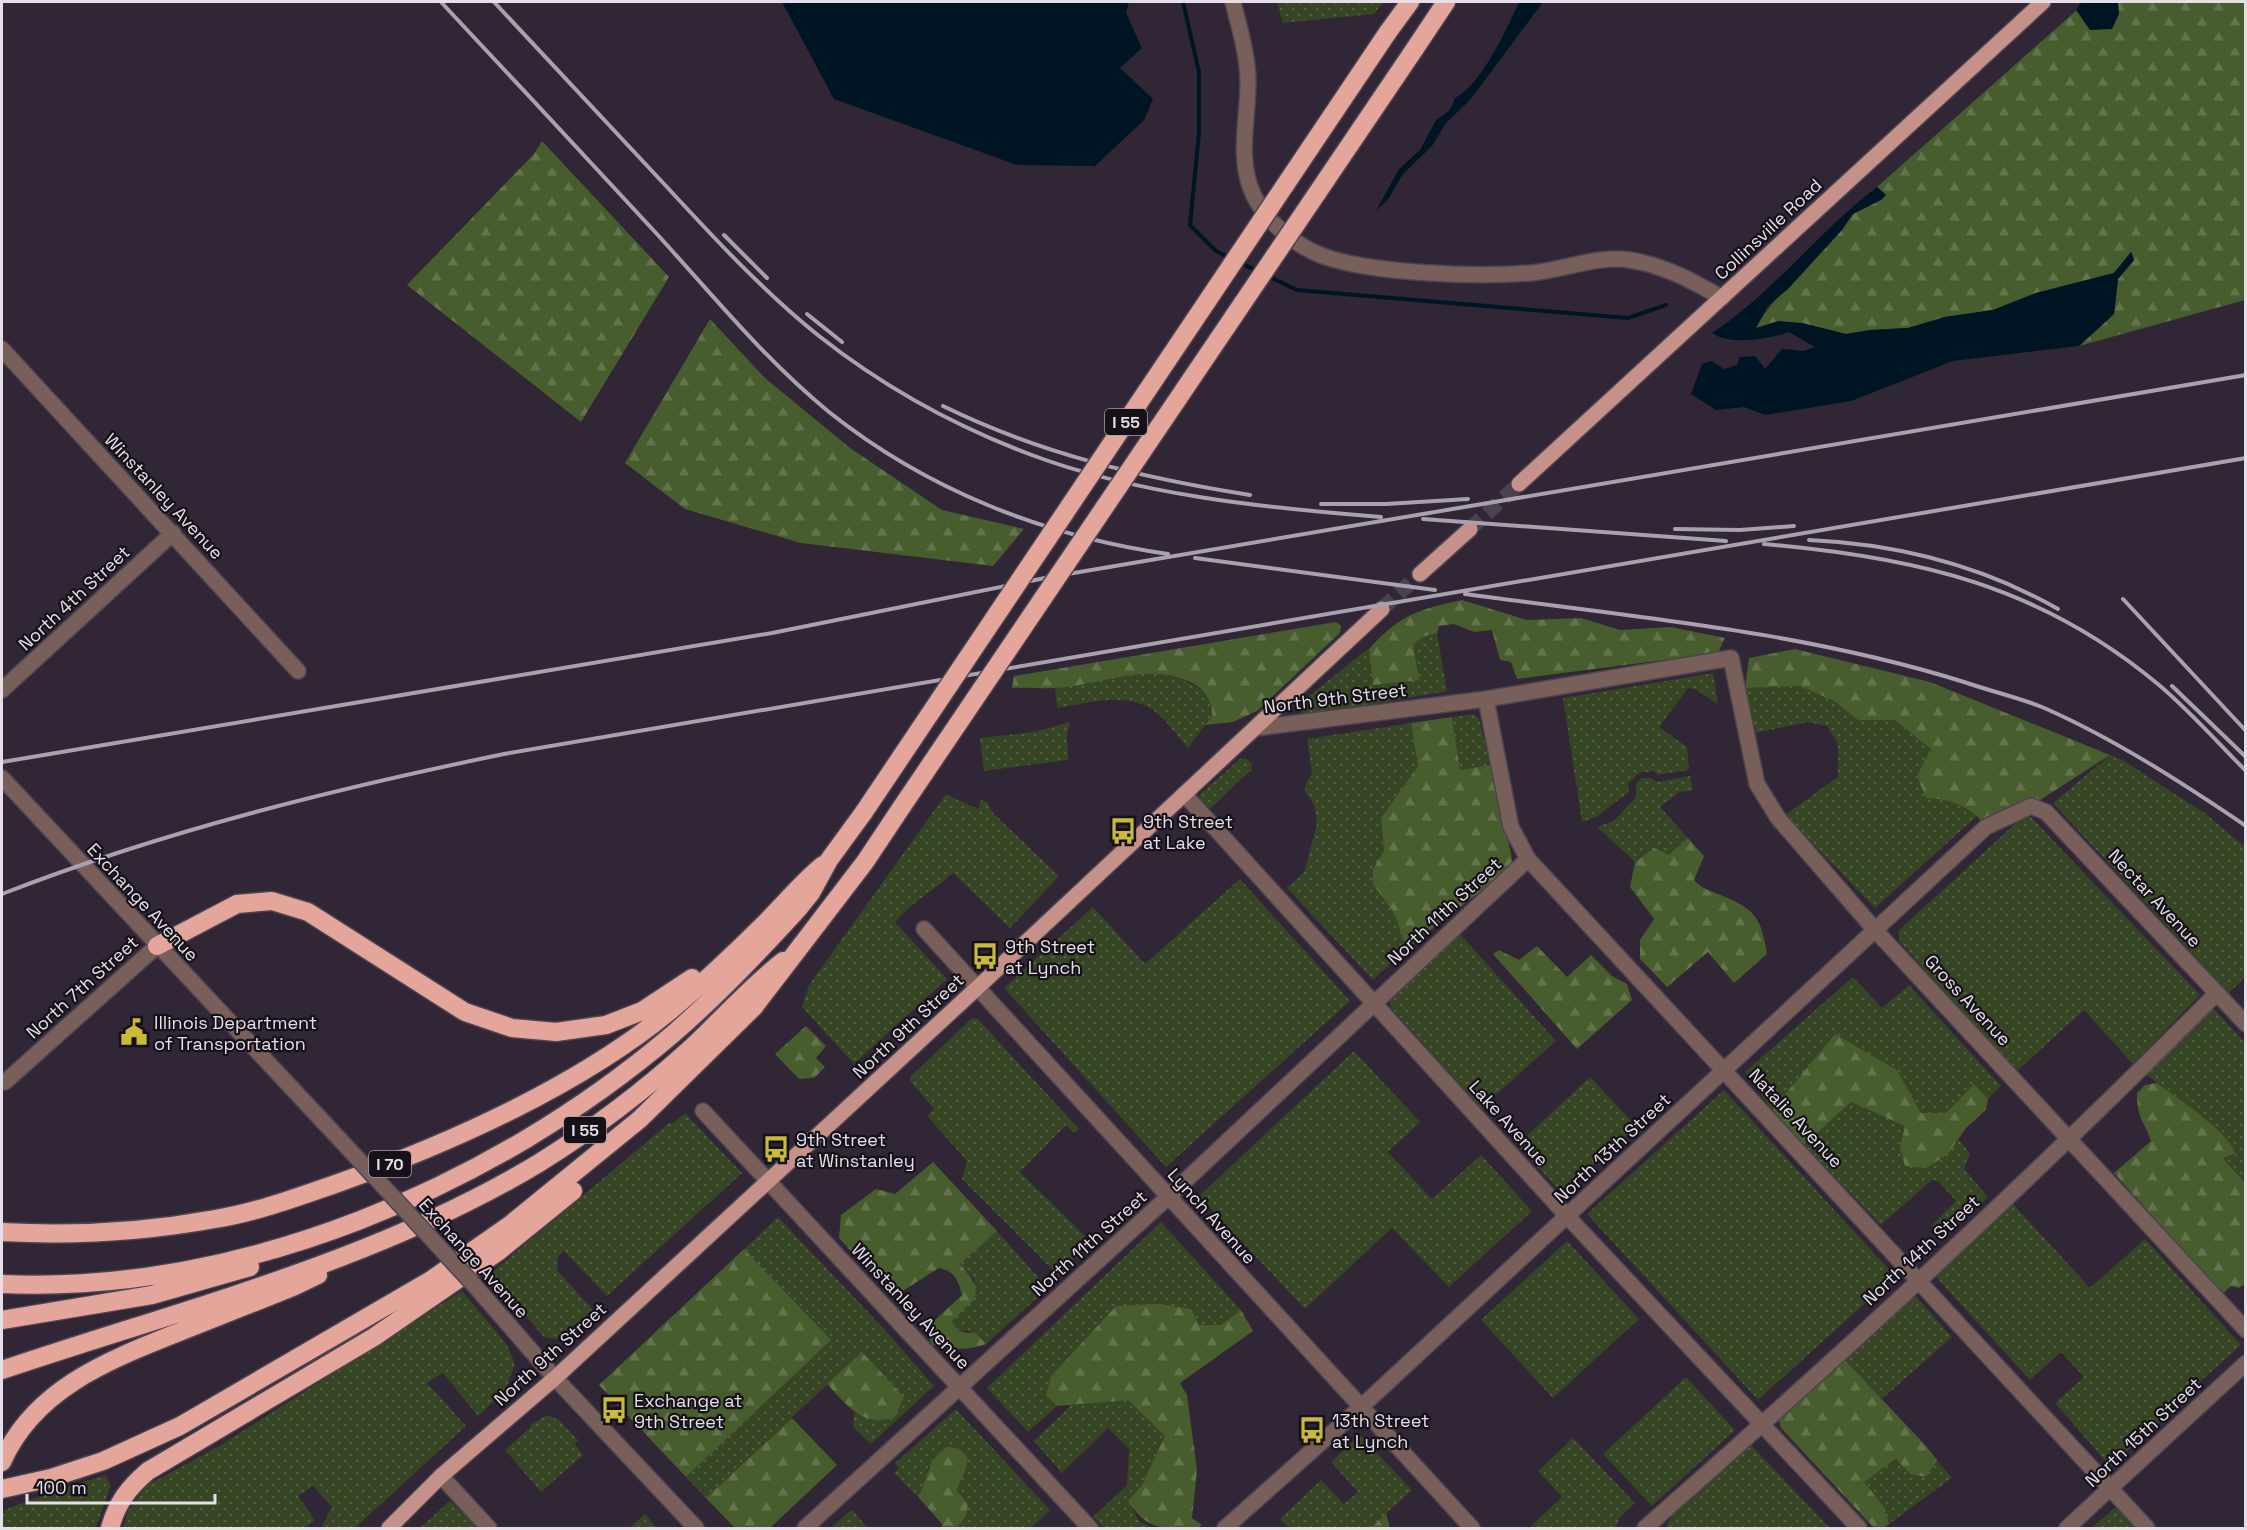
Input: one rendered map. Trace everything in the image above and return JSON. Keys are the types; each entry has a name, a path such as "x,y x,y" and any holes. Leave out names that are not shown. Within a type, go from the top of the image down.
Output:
{"highway":[{"name":"I 55","path":"2,1284 112,1282 192,1269 314,1236 421,1193 482,1163 541,1129 654,1049 706,1004 760,951 811,892 829,860 864,812 1410,2"},
{"name":"I 55","path":"2,1370 340,1258 405,1233 540,1162 620,1106 690,1049 761,979 795,951 866,862 1446,2"},
{"name":"I 70","path":"2,1232 88,1234 218,1219 296,1198 412,1156 517,1107 604,1057 669,1011 728,960 799,884 829,860"},
{"path":"158,946 237,904 272,901 308,912 465,1012 512,1028 556,1032 606,1025 642,1011 709,965 728,960"},
{"path":"2,1489 51,1478 103,1461 180,1426 431,1280 511,1224 623,1134 698,1064 754,1007 771,988 795,951"},
{"path":"110,1528 115,1510 128,1488 148,1471 374,1337 499,1251 598,1171 623,1134"},
{"path":"2,1320 110,1304 197,1283 370,1226 421,1193"},
{"path":"2,1462 6,1451 38,1409 75,1378 111,1359 293,1287 319,1275 340,1258"}],"main road":[{"name":"Collinsville Road","path":"1519,484 2043,2"},
{"path":"1420,574 1470,529"},
{"path":"1256,728 1382,609"},
{"name":"North 9th Street","path":"388,1528 441,1476 555,1378 769,1181 1256,728"}],"street":[{"path":"1233,2 1248,80 1245,171 1253,196 1272,222 1300,244 1324,256 1354,263 1420,272 1530,273 1598,260 1629,260 1690,278 1722,298"},
{"name":"Winstanley Avenue","path":"2,349 297,671"},
{"name":"North 4th Street","path":"2,690 172,533"},
{"name":"North 9th Street","path":"1256,728 1486,699 1731,658"},
{"name":"Gross Avenue","path":"1731,658 1757,784 1779,818 1876,931 2246,1330"},
{"name":"Natalie Avenue","path":"1486,699 1510,827 1528,859 2147,1528"},
{"name":"Exchange Avenue","path":"2,778 474,1285 684,1522 696,1528"},
{"name":"Lake Avenue","path":"1184,794 1567,1216 1859,1528"},
{"name":"North 13th Street","path":"1225,1528 1361,1407 1876,931 1986,826 2031,806"},
{"name":"Nectar Avenue","path":"2031,806 2046,812 2246,1024"},
{"name":"North 11th Street","path":"805,1528 1168,1197 1528,859"},
{"name":"Lynch Avenue","path":"924,929 1472,1528"},
{"name":"North 7th Street","path":"5,1082 158,946"},
{"name":"North 14th Street","path":"1645,1528 1762,1425 2071,1139 2217,993"},
{"name":"Winstanley Avenue","path":"703,1111 1090,1528"},
{"name":"North 15th Street","path":"2067,1528 2246,1363"},
{"path":"441,1476 489,1528"}],"green space":[{"path":"1277,2 1383,2 1374,14 1283,23"},
{"path":"2086,2 2245,2 2245,300 2079,346 2114,314 2118,279 2134,260 2131,252 2114,273 2036,293 1993,310 1945,317 1908,328 1846,334 1802,323 1755,328 1783,291 1837,235 1847,220 1858,210 1886,195 1877,187"},
{"path":"542,141 669,277 581,422 407,285 534,154"},
{"path":"710,319 765,378 850,448 942,510 1024,529 993,566 801,543 685,509 625,463"},
{"path":"1462,600 1527,620 1581,618 1620,630 1671,627 1725,638 1718,653 1517,679 1511,662 1500,660 1492,630 1474,632 1454,624 1439,626 1437,633 1422,637 1413,645 1419,680 1373,685 1369,649 1380,637 1411,615"},
{"path":"1336,622 1341,626 1340,633 1257,711 1233,722 1205,725 1212,716 1206,694 1194,684 1171,676 1138,674 1071,686 1012,688 1014,676"},
{"path":"1437,633 1447,691 1304,716 1298,705 1365,651 1369,649 1373,685 1422,637"},
{"path":"1795,649 1930,682 2110,755 2031,806 1986,827 1974,814 1960,805 1926,798 1917,776 1931,749 1894,720 1858,720 1834,701 1800,686 1745,688 1749,658"},
{"path":"1134,673 1174,677 1192,684 1209,696 1212,716 1188,748 1162,718 1142,704 1106,700 1057,708 1055,688"},
{"path":"1713,673 1718,704 1695,689 1688,688 1659,727 1687,747 1689,770 1658,775 1654,771 1639,773 1628,784 1629,792 1596,817 1582,822 1563,698"},
{"path":"1800,686 1834,701 1858,720 1893,720 1932,749 1917,776 1978,815 1875,908 1785,815 1838,777 1838,744 1827,726 1807,722 1756,733 1745,688"},
{"path":"1474,714 1479,719 1491,765 1460,770 1452,717"},
{"path":"1452,717 1460,770 1491,765 1513,866 1406,949 1395,914 1373,884 1373,869 1384,851 1381,818 1418,766 1411,723"},
{"path":"1070,722 1067,734 1068,760 984,771 980,738 1034,732"},
{"path":"1411,723 1418,766 1381,818 1384,851 1380,893 1395,914 1406,949 1373,980 1287,888 1304,872 1317,824 1315,807 1305,791 1306,783 1312,773 1307,739"},
{"path":"2110,755 2124,761 2206,814 2245,847 2245,977 2229,993 2053,803"},
{"path":"1241,758 1247,759 1252,764 1251,771 1210,809 1199,799 1200,794"},
{"path":"1690,776 1693,790 1679,792 1660,807 1688,838 1669,856 1654,849 1635,862 1597,827 1614,821 1636,797 1636,784 1641,778 1651,778 1658,782"},
{"path":"946,794 978,809 981,800 987,802 993,813 1059,876 1010,928 953,873 908,909 895,922 947,979 854,1064 802,1007 809,985"},
{"path":"2027,813 2200,995 2133,1064 2084,1010 2016,1072 1900,942 1898,931"},
{"path":"1688,838 1704,856 1694,880 1699,885 1748,910 1759,922 1762,931 1767,954 1734,983 1708,952 1667,987 1640,959 1640,940 1654,919 1630,887 1635,862 1654,848 1669,855"},
{"path":"1240,879 1350,1001 1166,1167 1004,988 1093,907 1145,964"},
{"path":"1460,934 1556,1041 1481,1108 1391,1008 1389,998"},
{"path":"1537,946 1567,977 1591,955 1612,976 1627,984 1632,1000 1577,1049 1493,954 1499,950 1519,960"},
{"path":"1853,977 1882,1008 1909,985 2001,1086 1988,1099 1974,1084 1946,1113 1921,1113 1897,1070 1835,1034 1772,1110 1745,1072"},
{"path":"2207,1008 2215,1010 2245,1043 2245,1183 2223,1157 2235,1155 2222,1135 2195,1111 2143,1072"},
{"path":"972,1018 978,1019 1079,1129 1074,1133 1066,1125 1020,1172 1091,1242 1058,1275 962,1179 967,1161 927,1116 934,1109 910,1081 910,1077"},
{"path":"806,1026 826,1046 816,1058 825,1067 814,1078 799,1079 775,1054"},
{"path":"1835,1034 1897,1070 1921,1113 1946,1113 1974,1084 1988,1099 1986,1110 1966,1128 1948,1154 1926,1168 1905,1166 1900,1147 1905,1126 1851,1102 1804,1145 1772,1110"},
{"path":"1354,1051 1420,1122 1388,1152 1432,1199 1481,1155 1532,1211 1449,1287 1392,1228 1305,1309 1199,1196"},
{"path":"1590,1077 1636,1126 1563,1194 1517,1145"},
{"path":"2157,1083 2214,1126 2232,1146 2235,1154 2223,1158 2245,1183 2245,1284 2239,1288 2231,1286 2222,1294 2114,1173 2151,1141 2140,1114 2137,1093 2145,1085"},
{"path":"1724,1090 1895,1276 1758,1400 1587,1214"},
{"path":"1851,1102 1905,1126 1900,1147 1948,1154 1959,1139 1970,1154 1964,1169 1988,1197 1944,1238 1932,1225 1956,1201 1938,1181 1932,1180 1881,1225 1804,1145"},
{"path":"685,1113 742,1173 607,1296 564,1251 558,1257 557,1270 593,1310 557,1339 544,1337 490,1274 669,1123 672,1124"},
{"path":"933,1162 997,1231 960,1264 970,1276 976,1293 975,1299 952,1321 957,1330 967,1333 975,1332 986,1344 973,1348 959,1349 932,1345 927,1333 934,1321 962,1295 957,1281 949,1271 939,1268 893,1297 839,1238 841,1215 876,1189 895,1194"},
{"path":"2013,1204 2090,1288 2145,1239 2241,1345 2176,1403 2178,1406 2110,1466 2055,1403 2084,1377 2061,1352 2030,1380 1934,1275"},
{"path":"778,1217 885,1330 934,1386 871,1444 853,1427 854,1412 871,1420 862,1352 706,1498 686,1477 830,1340 744,1249"},
{"path":"1161,1222 1241,1310 1221,1325 1199,1325 1190,1309 1116,1306 1051,1376 1046,1395 1057,1406 1028,1432 987,1388"},
{"path":"997,1231 1048,1288 986,1344 975,1332 957,1330 952,1320 959,1313 975,1280 960,1264"},
{"path":"1567,1241 1639,1319 1553,1398 1481,1320"},
{"path":"744,1249 831,1340 686,1477 599,1385"},
{"path":"462,1291 507,1345 515,1364 505,1391 478,1416 443,1373 427,1383 466,1426 355,1528 321,1528 332,1507 313,1486 298,1496 315,1520 305,1528 123,1528 128,1511 146,1486 219,1446"},
{"path":"1913,1293 1952,1337 1882,1399 1844,1359"},
{"path":"1159,1304 1191,1309 1199,1325 1221,1325 1241,1310 1253,1331 1180,1383 1187,1395 1197,1470 1192,1518 1202,1525 1197,1528 1156,1526 1142,1518 1128,1501 1142,1485 1165,1436 1128,1400 1057,1406 1046,1395 1051,1376 1116,1306"},
{"path":"862,1352 904,1397 895,1417 873,1420 856,1413 827,1384"},
{"path":"1844,1359 1937,1460 1926,1477 1910,1474 1896,1459 1864,1482 1884,1507 1889,1524 1884,1528 1874,1528 1781,1428 1778,1416"},
{"path":"1686,1377 1735,1430 1652,1506 1603,1454"},
{"path":"1128,1399 1166,1436 1142,1485 1128,1501 1139,1521 1152,1528 1104,1528 1093,1517 1127,1485 1129,1449 1108,1428 1062,1473 1034,1441 1071,1405"},
{"path":"956,1409 1050,1510 1031,1528 957,1528 966,1516 957,1490 968,1458 960,1450 949,1446 928,1468 926,1483 918,1497 894,1473 899,1468 894,1464"},
{"path":"547,1415 559,1420 578,1440 575,1445 583,1455 541,1492 505,1450 531,1427 530,1425"},
{"path":"792,1418 837,1465 770,1528 735,1528 706,1498"},
{"path":"1360,1435 1412,1490 1371,1528 1289,1528 1280,1519 1321,1480 1344,1504 1358,1492 1331,1462"},
{"path":"1573,1438 1635,1503 1620,1517 1616,1528 1529,1528 1562,1497 1538,1471"},
{"path":"1749,1443 1830,1528 1666,1528 1673,1513"},
{"path":"949,1446 960,1450 968,1458 957,1491 968,1504 966,1516 957,1528 942,1528 942,1524 918,1497 935,1457"},
{"path":"1897,1459 1910,1474 1926,1477 1937,1460 1952,1478 1889,1524 1884,1507 1863,1482"},
{"path":"105,1475 111,1485 96,1528 2,1528 2,1511 45,1494"},
{"path":"450,1501 480,1528 420,1528"},
{"path":"2116,1507 2136,1528 2091,1528"},
{"path":"851,1510 868,1528 831,1528"},
{"path":"645,1514 657,1528 629,1528"},
{"path":"1386,1514 1390,1528 1371,1528"}],"water":[{"path":"782,2 1129,2 1126,13 1142,48 1120,68 1153,99 1144,120 1095,166 1017,165 834,99"},
{"path":"1543,2 1470,100 1446,123 1432,146 1403,174 1389,198 1376,211 1399,169 1420,150 1436,120 1450,110 1455,98 1465,91 1483,69 1519,3"},
{"path":"2081,2 2118,2 2119,14 2112,29 2090,30 2076,10"},
{"path":"1877,187 1886,195 1881,200 1853,214 1842,230 1788,289 1768,306 1756,328 1778,321 1802,323 1846,334 1908,328 1945,317 1993,310 2036,293 2114,273 2131,252 2134,260 2118,279 2114,314 2079,346 1953,361 1851,401 1765,415 1744,407 1716,410 1691,394 1702,364 1712,361 1724,369 1737,365 1740,357 1755,356 1765,369 1782,349 1803,351 1815,347 1789,332 1750,340 1730,339 1712,333 1756,299 1835,223"}],"waterway":[{"path":"1183,2 1199,72 1199,133 1190,225 1216,251 1230,258"},
{"path":"1239,262 1257,271"},
{"path":"1266,275 1297,290 1628,318 1666,305"}],"tunnel":[{"path":"1470,529 1519,484"},
{"path":"1382,609 1420,574"}],"railway":[{"path":"441,2 761,348 805,392 829,412 906,465 989,506 1076,535 1168,554"},
{"path":"494,2 702,225 798,319 843,354 920,403 1001,443 1070,468 1113,480 1202,498 1381,517"},
{"path":"724,235 767,278"},
{"path":"807,314 842,342"},
{"path":"2,762 772,633 1050,577 2246,375"},
{"path":"943,406 1017,438 1055,451 1171,481 1250,495"},
{"path":"2,894 63,871 187,831 313,797 504,754 2246,458"},
{"path":"1321,504 1386,504 1468,499"},
{"path":"1423,519 1726,541"},
{"path":"1675,529 1740,530 1794,526"},
{"path":"1809,540 1874,546 1938,560 1999,580 2058,609"},
{"path":"1764,544 1873,557 1924,568 1974,582 2022,600 2068,623 2114,651 2159,685 2193,716 2246,771"},
{"path":"1195,558 1435,590"},
{"path":"1465,594 1779,638 1841,650 1964,682 2042,707 2095,732 2172,777 2246,826"},
{"path":"2123,599 2246,731"},
{"path":"2172,686 2246,757"}],"place":[{"name":"9th Street at Lake","path":"1123,831"},
{"name":"9th Street at Lynch","path":"985,956"},
{"name":"Illinois Department of Transportation","path":"134,1032"},
{"name":"9th Street at Winstanley","path":"776,1149"},
{"name":"Exchange at 9th Street","path":"614,1410"},
{"name":"13th Street at Lynch","path":"1312,1430"}]}
